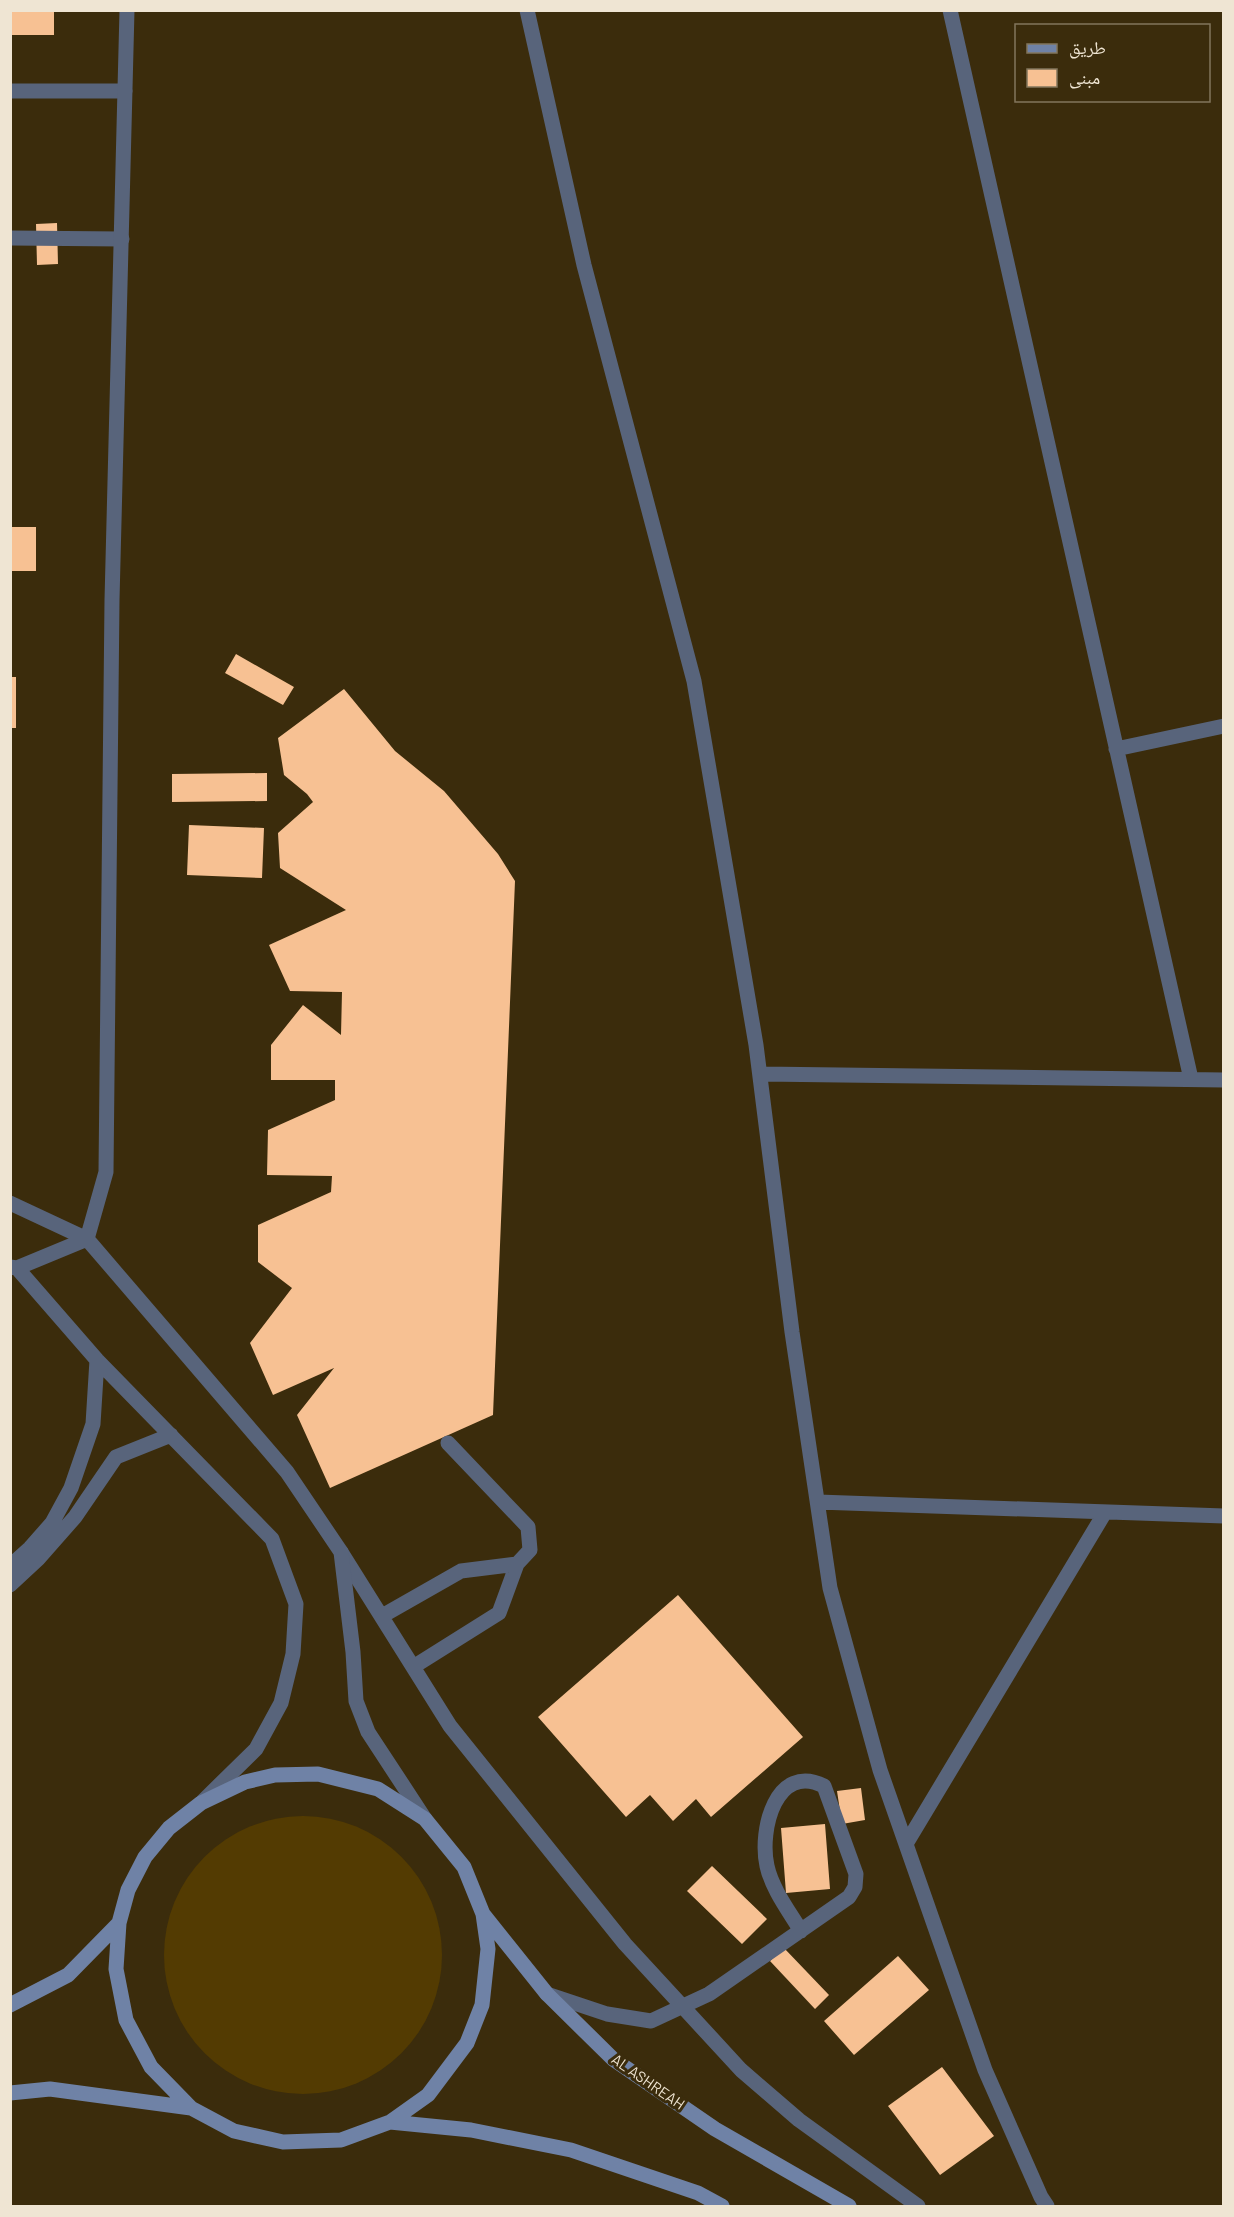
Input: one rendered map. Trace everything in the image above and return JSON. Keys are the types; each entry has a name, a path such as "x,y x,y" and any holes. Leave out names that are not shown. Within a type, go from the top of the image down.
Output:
{"street":[{"path":"87,1239 106,1172 112,600 128,10"},
{"path":"527,10 584,265 694,681 760,1074 792,1332 831,1588 880,1770 985,2070 1047,2206"},
{"path":"950,10 1191,1079"},
{"path":"10,91 125,91"},
{"path":"10,238 122,239"},
{"path":"1116,749 1224,726"},
{"path":"760,1074 1224,1080"},
{"path":"10,1203 87,1239 287,1472 382,1616 450,1726 625,1944 741,2070 799,2120 918,2206"},
{"path":"87,1239 14,1268 97,1360 272,1539 296,1604 293,1654 281,1703 256,1749 201,1803 169,1828 146,1857 128,1890 119,1923 116,1969 126,2020 151,2067 191,2108 234,2131 283,2142 341,2140 390,2122 428,2095 467,2043 483,2005 488,1949 483,1914 464,1867 425,1819 368,1732 356,1701 353,1652 340,1552"},
{"path":"10,1566 52,1523 71,1488 93,1424 97,1360"},
{"path":"10,1585 38,1559 75,1517 116,1457 171,1435"},
{"path":"413,1667 499,1613 517,1563 530,1550 528,1527 448,1443"},
{"path":"818,1502 1104,1514 1224,1516"},
{"path":"906,1844 1104,1514"},
{"path":"382,1616 461,1570 517,1563"},
{"path":"201,1803 245,1782 275,1775 318,1774 378,1789 425,1819"},
{"path":"547,1994 607,2014 651,2020 710,1995 801,1931 849,1897 855,1887 856,1874 824,1786 813,1780 801,1780 776,1798 769,1817 765,1847 767,1866 773,1882 801,1931"},
{"name":"AL ASHREAH","path":"483,1914 547,1994 613,2059 715,2128 849,2206"},
{"path":"10,2005 68,1975 119,1923"},
{"path":"10,2093 50,2089 191,2108"},
{"path":"390,2122 471,2130 571,2150 698,2193 722,2206"}],"shaded area":[{"path":"303,1816 330,1819 356,1827 380,1840 401,1857 418,1878 431,1902 439,1928 442,1955 439,1982 431,2008 418,2032 401,2053 380,2070 356,2083 330,2091 303,2094 276,2091 250,2083 226,2070 205,2053 188,2032 175,2008 167,1982 164,1955 167,1928 175,1902 188,1878 205,1857 226,1840 250,1827 276,1819"}],"building":[{"path":"10,10 54,10 54,35 10,35"},
{"path":"57,223 58,264 37,265 36,224"},
{"path":"10,527 36,527 36,571 10,571"},
{"path":"236,654 294,687 283,705 225,673"},
{"path":"10,677 16,677 16,728 10,728"},
{"path":"344,689 395,751 444,791 498,854 515,881 493,1415 330,1488 297,1415 334,1368 273,1395 250,1343 292,1288 258,1262 258,1225 331,1192 332,1176 267,1175 268,1130 335,1100 335,1080 271,1080 271,1045 303,1005 341,1035 342,992 290,991 269,945 346,910 280,868 278,833 313,802 284,775 278,738"},
{"path":"267,773 267,801 172,802 172,774"},
{"path":"189,825 264,828 262,878 187,875"},
{"path":"678,1595 803,1737 711,1817 696,1799 673,1821 650,1795 626,1817 538,1717"},
{"path":"861,1788 865,1820 842,1824 837,1791"},
{"path":"825,1824 830,1889 786,1893 781,1828"},
{"path":"712,1866 767,1919 742,1944 687,1891"},
{"path":"784,1948 829,1995 815,2009 770,1961"},
{"path":"898,1956 929,1990 854,2055 824,2021"},
{"path":"942,2067 994,2136 940,2175 888,2106"}]}
